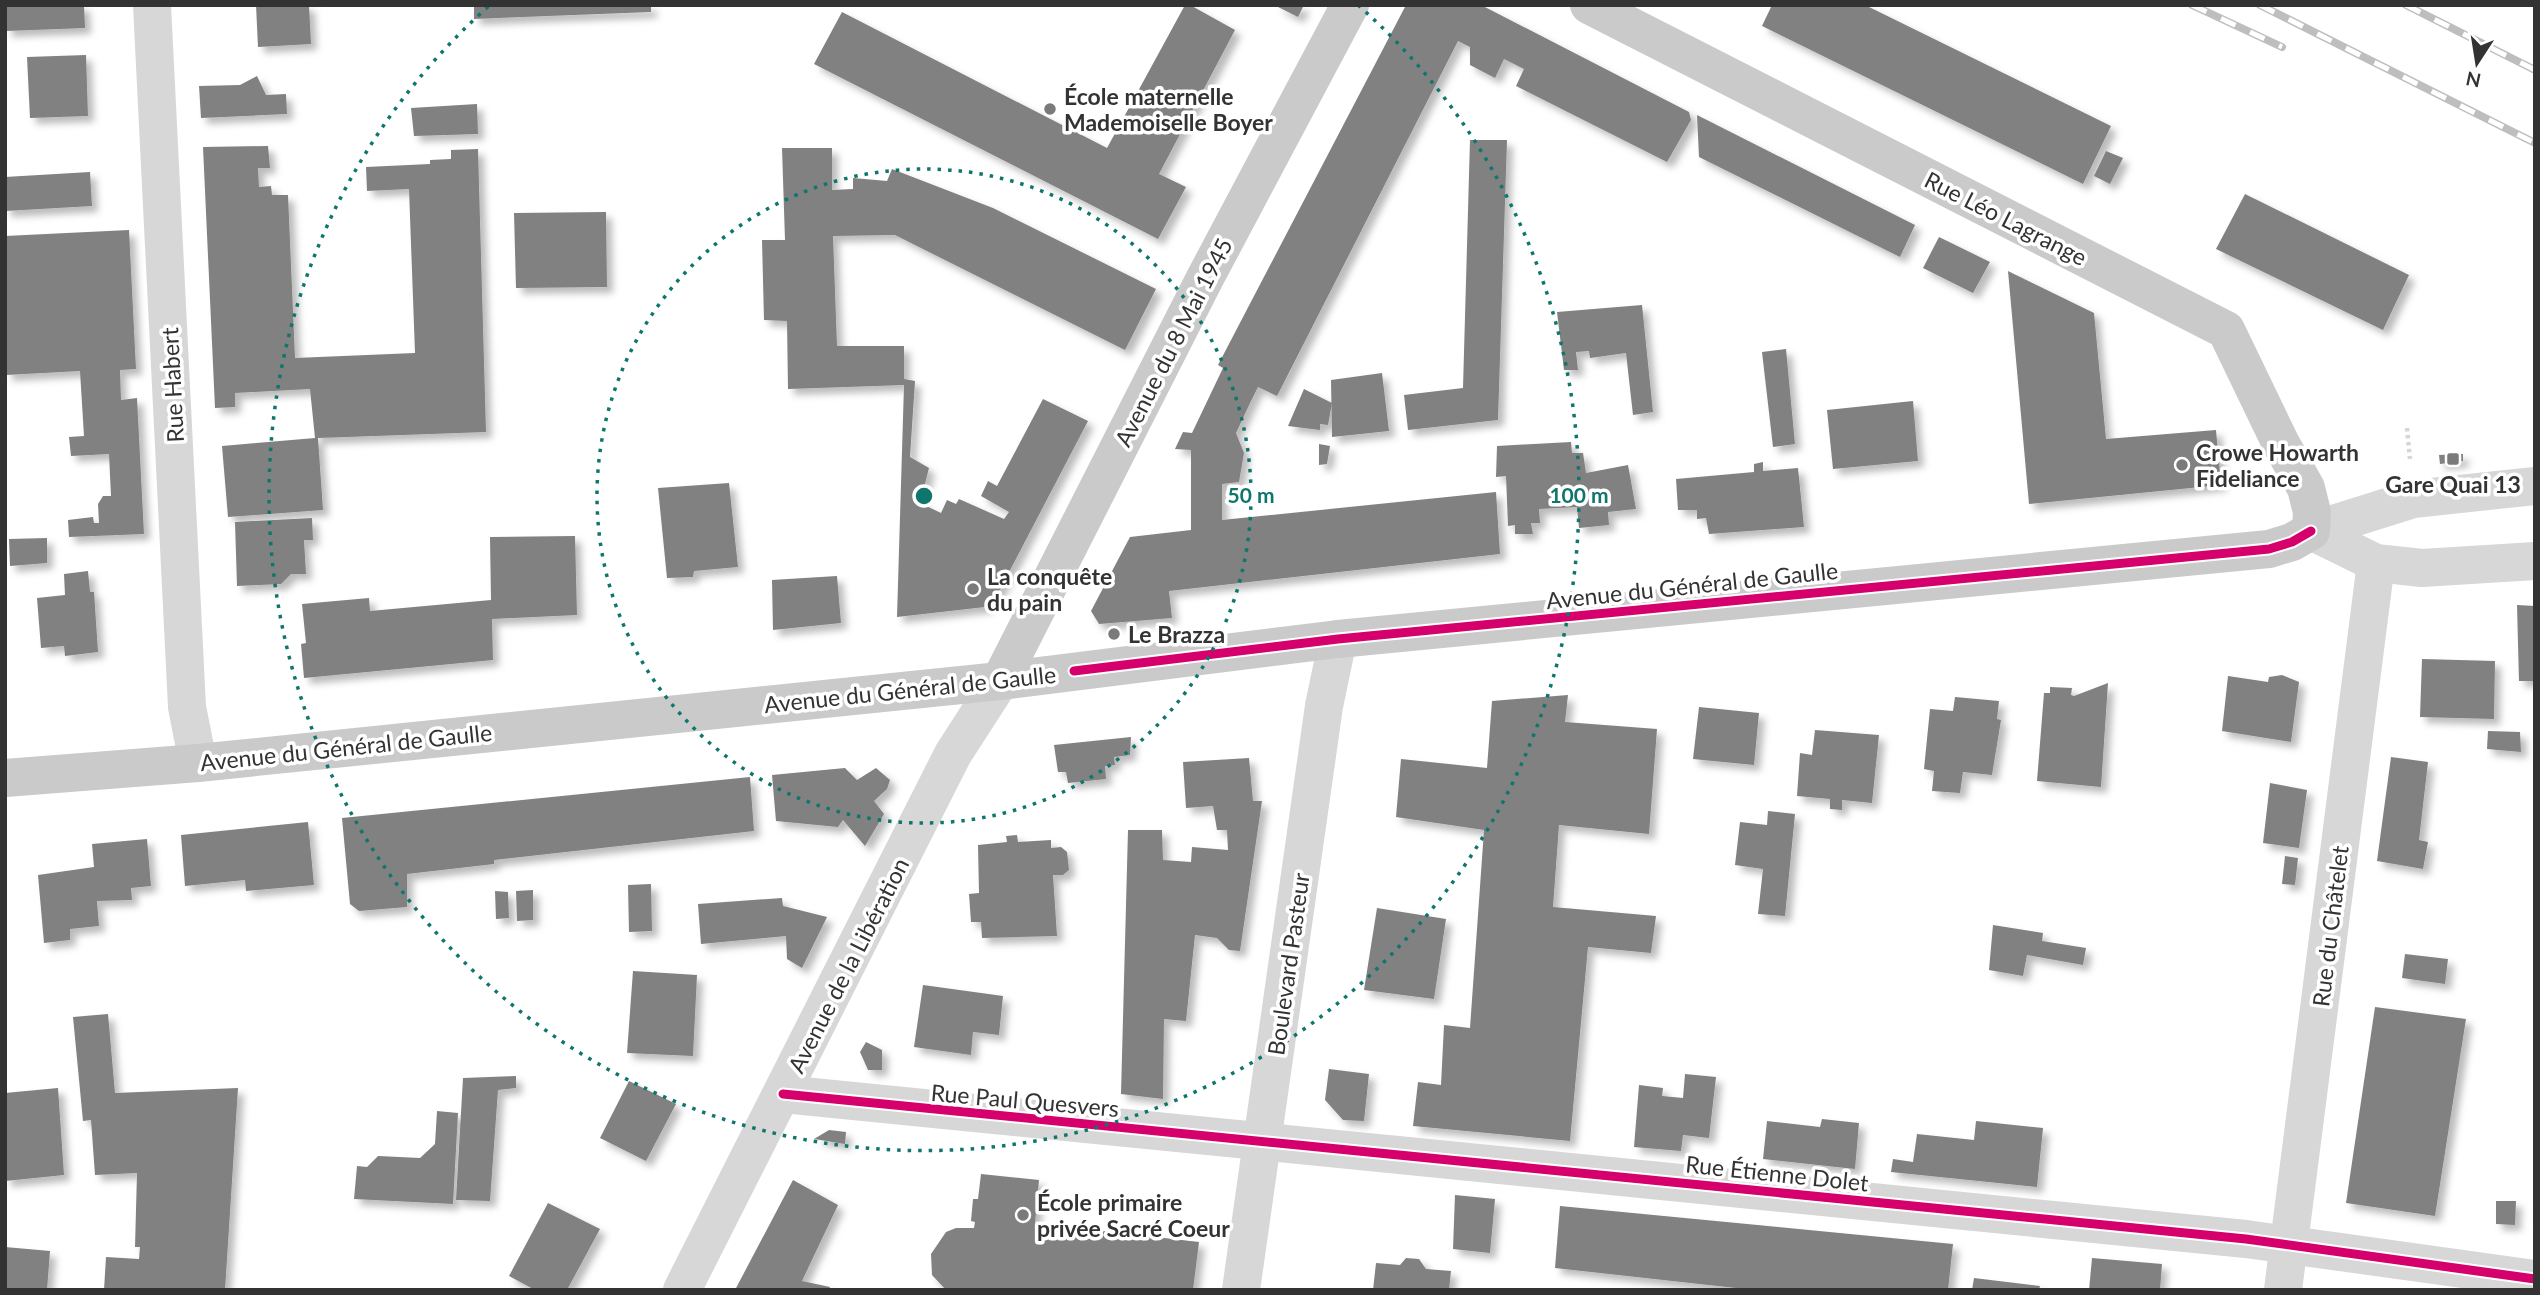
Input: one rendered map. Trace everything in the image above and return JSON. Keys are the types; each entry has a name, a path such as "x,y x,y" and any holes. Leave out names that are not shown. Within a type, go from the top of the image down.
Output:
{"main road":[{"name":"Avenue du 8 Mai 1945","path":"1000,681 1205,278 1350,5"},
{"name":"Rue Léo Lagrange","path":"1589,5 2226,330 2281,444 2306,488 2312,512 2311,531"},
{"name":"Avenue du Général de Gaulle","path":"5,778 198,763 1000,681 1338,639 2269,550 2292,542 2311,531"}],"street":[{"name":"Rue Habert","path":"152,5 187,707 198,763"},
{"path":"2311,531 2413,499 2535,486"},
{"path":"2311,531 2420,550 2535,538"},
{"path":"2311,531 2376,563 2422,568 2535,561"},
{"name":"Rue du Châtelet","path":"2283,1290 2376,563"},
{"name":"Boulevard Pasteur","path":"1241,1290 1324,706 1338,639"},
{"name":"Avenue de la Libération","path":"682,1290 953,754 1000,681"},
{"name":"Rue Paul Quesvers","path":"783,1094 1263,1142"},
{"name":"Rue Étienne Dolet","path":"1263,1142 2288,1244 2535,1279"}],"path":[{"path":"2407,428 2410,463"}],"building":[{"path":"5,5 84,5 85,28 6,31"},
{"path":"256,5 309,5 311,44 258,47"},
{"path":"474,5 651,5 651,12 474,19"},
{"path":"1185,5 1190,5 1235,30 1159,174 1186,187 1158,239 814,64 842,12 1107,148"},
{"path":"1274,5 1304,5 1298,17"},
{"path":"1406,5 1481,5 1689,112 1691,120 1667,162 1516,86 1524,69 1504,59 1495,78 1470,65 1470,47 1458,41 1277,396 1258,387 1251,401 1236,433 1244,453 1239,482 1222,484 1222,520 1496,492 1500,554 1169,591 1172,618 1099,624 1091,611 1130,537 1191,530 1191,450 1175,449 1183,432 1192,433 1223,368 1218,365"},
{"path":"1772,5 1865,5 2111,126 2083,184 1762,26"},
{"path":"86,55 88,116 30,118 27,57"},
{"path":"257,76 266,95 286,94 287,114 201,118 199,86 240,85"},
{"path":"477,104 478,134 414,136 411,108"},
{"path":"1697,115 1915,225 1900,257 1699,157"},
{"path":"1470,140 1507,140 1498,420 1408,430 1404,395 1463,388"},
{"path":"268,146 270,168 258,168 259,187 271,186 272,195 288,195 295,358 415,353 409,189 367,191 366,167 430,164 430,160 451,159 451,150 478,149 486,432 318,438 323,510 228,517 222,446 315,438 310,389 235,393 235,407 215,408 203,147"},
{"path":"782,148 832,148 832,190 853,189 853,178 887,181 892,169 993,208 1156,289 1125,350 895,235 833,236 837,346 904,346 904,379 915,381 910,457 929,468 920,503 941,513 947,500 956,504 959,499 1004,519 1009,512 981,496 988,481 997,486 1043,399 1088,421 996,597 985,607 897,617 904,385 788,389 787,321 764,320 762,240 785,240"},
{"path":"2106,151 2123,158 2110,184 2094,176"},
{"path":"90,172 92,206 5,211 5,177"},
{"path":"2245,194 2409,275 2383,330 2216,249"},
{"path":"606,212 607,287 516,288 514,213"},
{"path":"129,230 136,369 120,370 121,400 137,398 144,534 69,537 68,520 93,517 94,523 99,523 98,504 103,496 111,496 109,454 71,456 69,437 84,436 80,371 6,375 5,236"},
{"path":"1939,237 1990,262 1973,293 1923,268"},
{"path":"2008,271 2094,313 2106,439 2216,430 2221,485 2029,504"},
{"path":"1642,305 1653,412 1633,415 1626,353 1590,358 1589,351 1576,352 1578,370 1564,370 1557,312"},
{"path":"1786,349 1795,444 1773,447 1762,352"},
{"path":"1382,373 1389,431 1332,437 1331,380"},
{"path":"1304,389 1332,403 1328,425 1320,424 1320,430 1288,426"},
{"path":"1913,401 1918,461 1833,469 1827,410"},
{"path":"1571,442 1572,453 1583,453 1586,473 1628,465 1636,509 1608,512 1609,525 1579,528 1577,507 1539,509 1540,523 1531,523 1533,534 1515,534 1515,525 1508,526 1506,476 1496,477 1497,446"},
{"path":"1319,444 1330,446 1327,464 1319,465"},
{"path":"2463,454 2463,461 2440,464 2439,455"},
{"path":"1763,462 1763,471 1798,468 1804,527 1709,534 1706,518 1697,519 1697,510 1678,510 1676,479 1754,472 1754,464"},
{"path":"729,483 738,567 694,571 693,577 667,578 658,488"},
{"path":"312,518 313,540 304,540 306,574 291,574 281,584 237,586 235,522"},
{"path":"575,536 577,615 492,619 493,660 304,678 301,644 306,643 302,604 369,598 370,611 491,600 490,537"},
{"path":"47,538 47,563 10,566 9,539"},
{"path":"88,571 90,592 94,592 98,652 65,656 64,646 41,648 37,598 65,595 64,574"},
{"path":"837,576 841,623 773,630 772,580"},
{"path":"2517,605 2535,606 2535,681 2519,681"},
{"path":"2422,659 2495,661 2494,719 2420,717"},
{"path":"2282,675 2299,682 2291,742 2222,731 2228,676 2268,682 2269,677"},
{"path":"2108,683 2101,787 2037,781 2044,693 2050,693 2050,687 2072,688 2071,695 2074,696"},
{"path":"1568,695 1565,722 1657,729 1649,834 1559,825 1553,907 1656,916 1651,953 1588,947 1570,1141 1413,1126 1418,1082 1441,1085 1444,1025 1470,1028 1484,830 1396,817 1401,759 1487,768 1492,701"},
{"path":"1955,697 1999,701 1997,719 2001,720 1992,775 1963,772 1960,793 1932,791 1934,771 1924,769 1930,709 1953,711"},
{"path":"1699,707 1759,713 1754,765 1693,759"},
{"path":"1815,730 1879,735 1872,803 1842,800 1842,810 1830,809 1830,799 1797,796 1800,753 1812,755"},
{"path":"2488,731 2520,732 2521,752 2487,749"},
{"path":"1131,737 1130,755 1114,757 1115,765 1105,766 1106,779 1068,783 1066,772 1058,772 1054,745"},
{"path":"2391,757 2428,762 2419,840 2428,842 2423,869 2377,861"},
{"path":"1249,758 1253,801 1262,801 1240,951 1229,950 1217,938 1195,935 1186,1021 1164,1019 1163,1099 1121,1094 1128,830 1162,830 1163,860 1191,862 1192,847 1228,850 1227,830 1217,830 1213,806 1186,808 1183,762"},
{"path":"845,768 857,780 876,768 890,780 887,789 874,801 884,814 865,846 843,820 838,827 776,821 772,775"},
{"path":"750,777 754,831 494,860 494,864 407,874 407,907 359,911 350,904 342,818"},
{"path":"2270,783 2307,790 2299,848 2263,843"},
{"path":"1768,811 1795,814 1785,916 1758,914 1763,869 1735,865 1740,822 1767,825"},
{"path":"308,822 314,885 246,891 245,880 185,886 181,835"},
{"path":"1017,835 1018,842 1051,840 1051,848 1061,847 1067,852 1069,870 1063,875 1053,875 1057,936 982,938 981,922 971,922 969,894 979,893 978,845 1007,842 1006,836"},
{"path":"147,839 151,886 131,888 132,900 97,901 99,926 70,929 70,940 44,943 38,875 94,867 92,844"},
{"path":"2285,856 2298,858 2295,885 2282,884"},
{"path":"651,884 652,931 629,932 628,885"},
{"path":"533,890 533,920 517,921 516,891"},
{"path":"495,891 508,892 509,918 496,919"},
{"path":"782,898 783,906 827,917 802,968 787,959 786,936 701,944 698,904"},
{"path":"1377,908 1446,919 1434,999 1364,990"},
{"path":"1993,925 2043,933 2042,941 2086,948 2083,965 2027,955 2023,976 1989,970"},
{"path":"2405,954 2448,959 2445,984 2402,978"},
{"path":"633,971 697,975 693,1056 627,1053"},
{"path":"923,985 1003,996 999,1035 973,1032 971,1055 914,1047"},
{"path":"2375,1007 2466,1019 2435,1216 2346,1203"},
{"path":"108,1014 115,1093 238,1088 225,1290 104,1290 106,1257 139,1259 140,1247 135,1247 137,1173 95,1175 91,1120 83,1121 73,1017"},
{"path":"866,1042 882,1050 882,1070 868,1070 860,1052"},
{"path":"1329,1069 1369,1074 1364,1121 1343,1120 1325,1100"},
{"path":"1685,1074 1716,1077 1709,1138 1683,1135 1681,1151 1634,1147 1639,1085 1663,1088 1662,1096 1683,1098"},
{"path":"516,1076 516,1088 498,1090 490,1201 456,1200 463,1078"},
{"path":"629,1081 676,1104 646,1161 600,1138"},
{"path":"58,1088 64,1175 5,1181 5,1093"},
{"path":"437,1111 458,1113 453,1204 354,1199 357,1166 367,1167 378,1156 420,1158 435,1144"},
{"path":"1822,1119 1859,1123 1855,1169 1763,1159 1767,1121 1820,1127"},
{"path":"1976,1121 2043,1128 2037,1187 1891,1172 1893,1159 1913,1162 1917,1134 1974,1140"},
{"path":"829,1130 846,1132 845,1144 814,1139"},
{"path":"981,1174 1039,1180 1035,1223 1199,1242 1193,1290 946,1290 932,1275 931,1254 946,1232 956,1228 974,1228 975,1222 971,1221 973,1199 978,1199"},
{"path":"793,1180 838,1205 802,1281 830,1287 829,1290 735,1290"},
{"path":"1455,1195 1495,1199 1490,1253 1453,1249"},
{"path":"2496,1201 2516,1201 2515,1225 2496,1224"},
{"path":"548,1203 600,1229 567,1290 535,1290 509,1276"},
{"path":"1560,1206 1953,1244 1948,1290 1754,1290 1555,1268"},
{"path":"5,1247 50,1251 47,1290 5,1290"},
{"path":"1406,1258 1419,1259 1426,1269 1451,1271 1449,1290 1373,1290 1376,1263 1400,1265"},
{"path":"2092,1258 2162,1264 2160,1290 2089,1290"},
{"path":"1974,1278 2040,1286 2039,1290 1972,1290"}],"railway":[{"path":"2192,5 2282,47"},
{"path":"2260,5 2535,143"},
{"path":"2406,5 2535,70"}],"cycle path":[{"path":"1074,671 1338,639 2269,549 2292,542 2311,531"},
{"path":"783,1094 2246,1239 2535,1279"}],"place":[{"name":"École maternelle Mademoiselle Boyer","path":"1050,109"},
{"name":"Gare Quai 13","path":"2453,459"},
{"name":"Crowe Howarth Fideliance","path":"2182,465"},
{"name":"La conquête du pain","path":"973,589"},
{"name":"Le Brazza","path":"1114,634"},
{"name":"École primaire privée Sacré Coeur","path":"1023,1215"}]}
